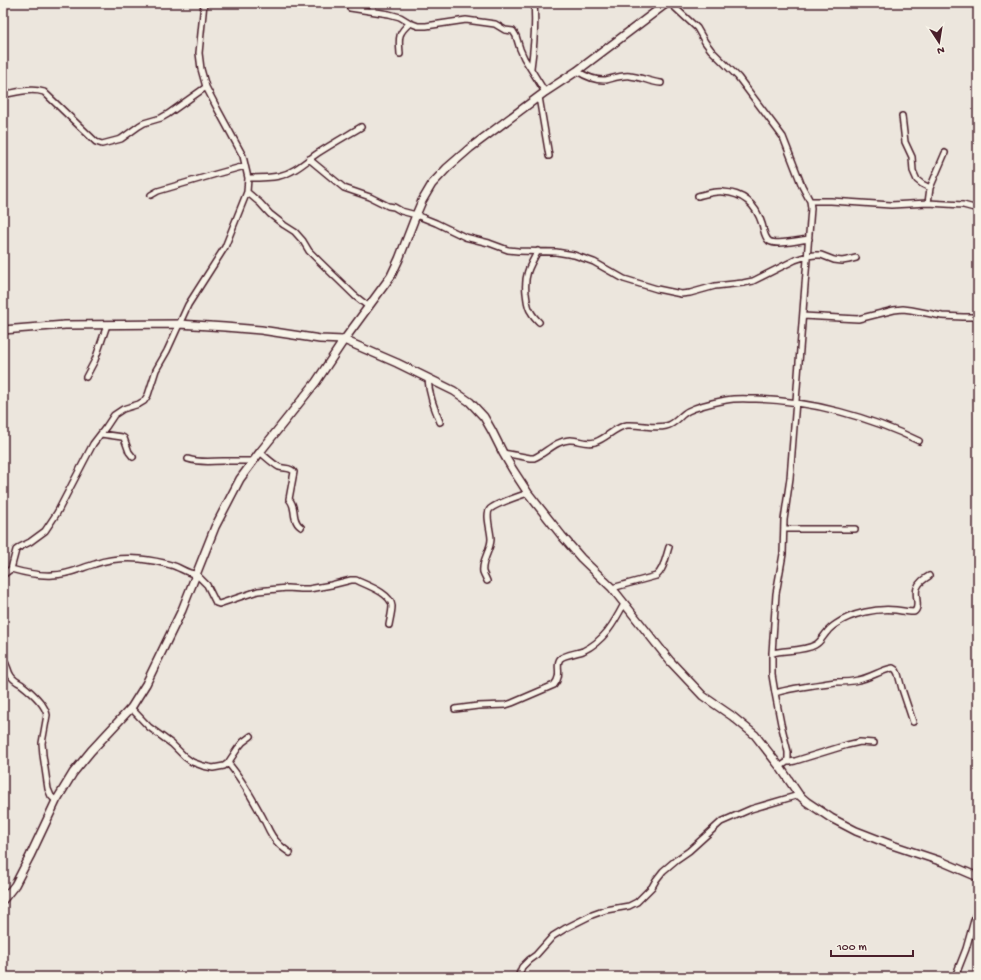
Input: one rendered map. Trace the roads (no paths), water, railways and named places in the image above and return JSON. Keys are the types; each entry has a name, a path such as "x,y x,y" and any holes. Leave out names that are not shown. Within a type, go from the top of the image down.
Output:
{"street":[{"path":"3,575 11,569 16,550 45,532 57,513 93,444 114,415 123,409 139,404 144,401 148,395 156,370 167,351 188,305 225,247 247,192 248,178 243,156 206,87 201,69 199,53 204,3"},
{"path":"373,3 373,11"},
{"path":"531,68 534,46 534,3"},
{"path":"3,900 14,885 27,862 56,801 72,773 131,708 146,684 182,610 215,527 240,479 316,382 344,340 391,276 422,201 432,184 447,168 470,148 667,3"},
{"path":"670,3 697,28 711,50 738,77 783,137 794,168 810,201 811,213 797,403 785,515 783,554 776,594 772,653 772,674 781,724 788,752 787,762"},
{"path":"350,8 389,14 400,17 418,26 466,20 495,24 505,30 513,31 524,58 545,92"},
{"path":"400,54 400,33 410,23"},
{"path":"576,71 595,80 630,76 661,83"},
{"path":"3,95 27,90 38,90 44,92 96,142 102,144 121,139 144,123 161,118 206,87"},
{"path":"539,97 549,156"},
{"path":"902,116 905,142 912,157 913,171 917,180 930,188"},
{"path":"248,178 279,176 289,172 361,127"},
{"path":"928,203 930,188 945,153"},
{"path":"310,159 344,188 401,211 416,215 464,237 489,243 508,250 556,252 585,259 594,262 624,279 657,289 681,294 715,286 753,281 783,265 807,256 821,255 834,260 842,261 856,258"},
{"path":"151,195 158,191 245,166"},
{"path":"247,192 260,202 270,214 296,232 309,251 355,296 369,307"},
{"path":"698,196 722,192 741,196 747,199 758,212 766,236 769,240 775,243 809,239"},
{"path":"810,201 891,205 928,203 963,205 978,209"},
{"path":"538,252 530,265 525,283 528,306 539,322"},
{"path":"803,316 858,319 903,309 942,316 978,317"},
{"path":"3,330 65,325 179,324 254,330 320,339 344,340 397,363 454,391 470,402 484,417 503,453 528,493 581,558 612,588 670,661 703,696 732,716 755,735 780,767 799,795 806,802 856,831 943,862 978,877"},
{"path":"86,377 95,360 107,325"},
{"path":"428,379 431,401 440,422"},
{"path":"503,453 534,458 560,442 569,440 586,443 594,442 602,439 615,429 626,425 637,425 653,428 668,426 688,411 727,400 764,400 797,403 854,416 905,434 920,441"},
{"path":"101,434 124,438 129,452 134,457"},
{"path":"260,452 278,466 293,470 294,472 289,499 292,503 295,518 301,528"},
{"path":"188,460 207,462 253,461"},
{"path":"487,581 483,573 483,568 491,542 488,514 489,510 528,493"},
{"path":"784,529 855,529"},
{"path":"612,588 659,574 669,547"},
{"path":"11,569 29,574 54,576 72,572 96,563 118,559 140,559 172,565 192,574 196,574 207,585 216,603 219,604 264,590 287,588 309,589 356,580 385,594 389,598 392,605 389,625"},
{"path":"772,653 782,650 810,647 817,644 827,631 836,623 865,612 894,610 914,612 918,609 916,595 917,588 921,582 929,576"},
{"path":"455,709 506,705 554,685 558,680 559,661 561,658 584,650 595,643 611,628 624,604"},
{"path":"3,658 7,664 11,677 32,694 46,711 47,715 42,743 43,755 48,789 51,796 56,801"},
{"path":"775,693 791,688 862,680 893,668 898,674 913,722"},
{"path":"131,708 149,727 172,744 185,757 192,762 203,766 213,768 224,766 228,763 243,742 251,736"},
{"path":"780,767 787,762 795,761 847,745 860,742 874,743"},
{"path":"228,763 242,781 268,830 278,844 290,853"},
{"path":"518,977 522,967 536,955 553,936 592,915 606,910 629,906 636,902 652,887 663,871 690,850 721,822 751,809 799,795"},
{"path":"955,977 966,949 978,906"}]}
